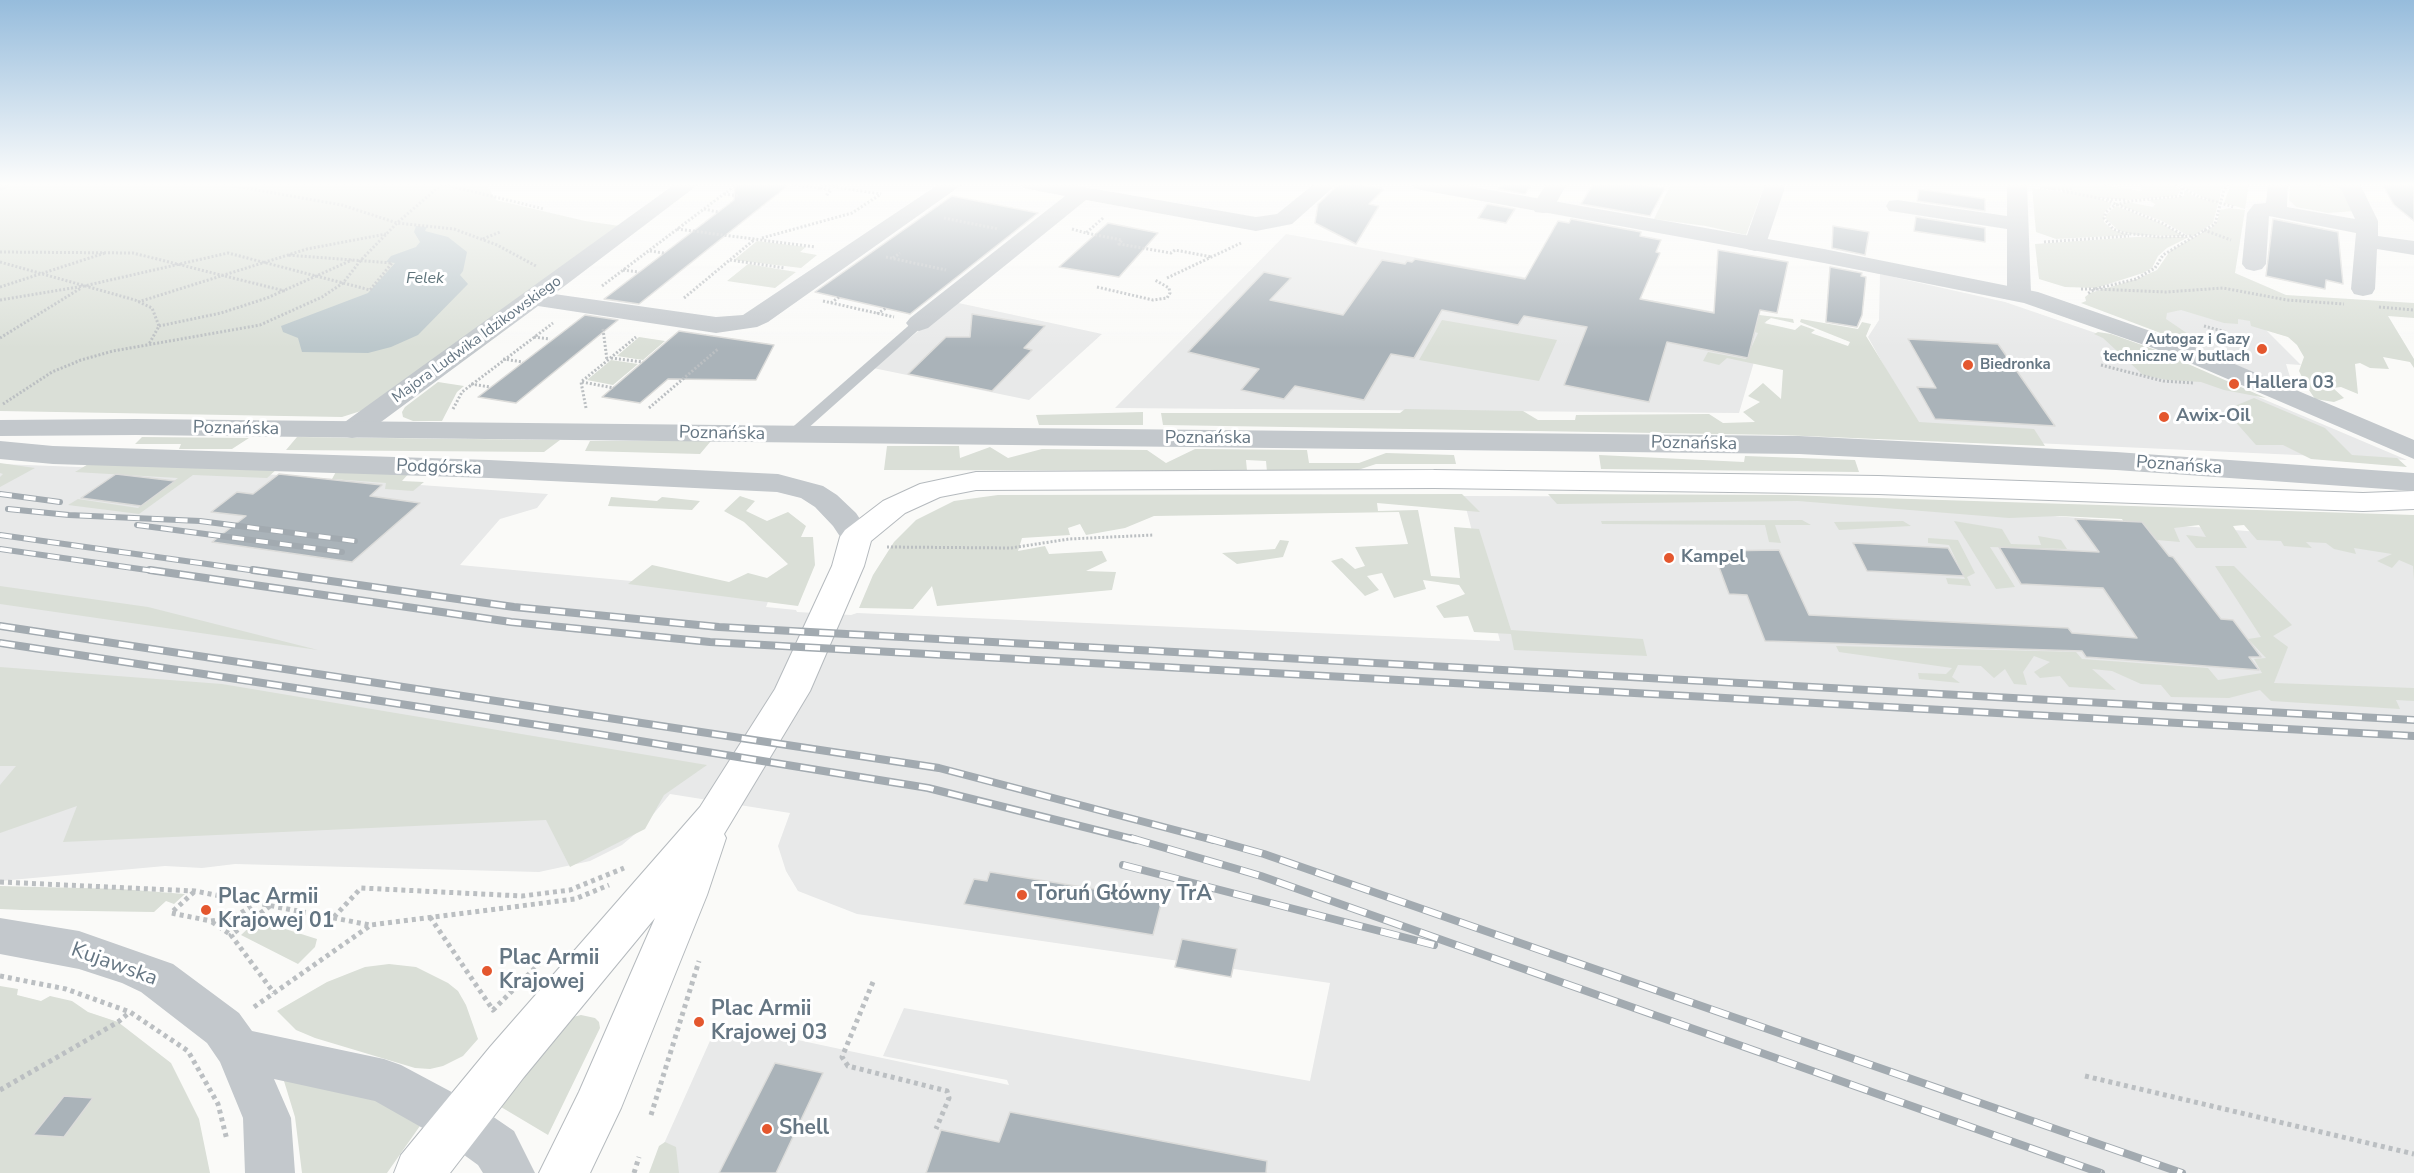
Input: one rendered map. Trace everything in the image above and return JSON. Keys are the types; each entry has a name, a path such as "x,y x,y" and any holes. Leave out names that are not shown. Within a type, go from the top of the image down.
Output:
{"main road":[{"name":"Poznańska","path":"868,542 878,518 916,496 947,486 976,481 1434,479 1878,485 2363,502 2414,500"},
{"path":"419,1173 459,1122 714,818 792,691 848,566 868,542"},
{"path":"564,1173 602,1097 686,895 714,818"}],"street":[{"name":"Majora Ludwika Idzikowskiego","path":"352,430 615,239"},
{"path":"535,298 716,325 748,322 873,239"},
{"path":"919,323 1025,239"},
{"path":"1725,239 2019,294 2092,317 2176,348 2414,450"},
{"path":"1755,244 1757,239"},
{"path":"2018,239 2019,294"},
{"path":"2254,264 2267,239"},
{"path":"2366,239 2366,298"},
{"path":"2382,239 2414,248"},
{"name":"Poznańska","path":"0,428 1799,445 2116,461 2414,482"},
{"name":"Podgórska","path":"0,450 53,455 489,469 778,483 812,492 826,501 868,542"},
{"name":"Kujawska","path":"0,936 79,950 106,958 157,978 223,1028 246,1028 267,1118 270,1173"},
{"path":"246,1028 384,1081 459,1122 496,1148 510,1173"}],"lane":[{"path":"792,435 884,351 919,323"}],"path":[{"path":"138,302 323,244 356,239"},
{"path":"0,406 52,372 113,351 260,325 322,297 343,283 381,239"},
{"path":"482,239 536,266 569,273"},
{"path":"581,382 756,239 855,251 976,277"},
{"path":"1121,239 1119,244 1171,254 1176,249 1212,257"},
{"path":"2042,242 2093,239"},
{"path":"2190,239 2163,255 2155,268 2136,279 2095,289 2166,292 2239,289 2287,300 2346,304"},
{"path":"1167,278 1247,241"},
{"path":"649,251 664,253"},
{"path":"0,252 133,253 285,291"},
{"path":"0,287 109,252"},
{"path":"0,300 84,286 228,253 370,290 392,262 287,255"},
{"path":"892,258 900,253"},
{"path":"149,344 159,326 221,313 285,291 353,260"},
{"path":"730,260 822,274"},
{"path":"0,262 138,302 152,308 159,326"},
{"path":"938,268 944,263"},
{"path":"623,270 639,272"},
{"path":"1097,287 1153,300 1167,298 1169,288 1155,280"},
{"path":"0,338 84,286"},
{"path":"793,294 919,323"},
{"path":"831,303 839,297"},
{"path":"2366,298 2414,309"},
{"path":"878,314 886,308"},
{"path":"649,408 748,322"},
{"path":"2204,326 2226,332"},
{"path":"534,337 550,339"},
{"path":"610,358 643,362"},
{"path":"503,359 523,362"},
{"path":"2101,364 2163,381 2197,383"},
{"path":"581,382 614,388"},
{"path":"581,382 588,418"},
{"path":"471,384 490,387"},
{"path":"868,542 1011,549 1069,538 1154,535"},
{"path":"334,917 361,888 522,896 570,890 629,864"},
{"path":"0,882 195,891 370,925 575,899 619,882 610,893"},
{"path":"195,891 171,913 211,921 232,918 256,904"},
{"path":"536,904 540,894"},
{"path":"231,935 271,905"},
{"path":"430,917 493,1010 543,960"},
{"path":"211,921 231,935 274,993"},
{"path":"246,1028 274,993 370,925"},
{"path":"651,1115 702,952"},
{"path":"0,976 66,989 130,1012 188,1052 218,1104 228,1145"},
{"path":"873,982 842,1057 848,1066 947,1091 949,1098 936,1129"},
{"path":"0,1090 130,1012"},
{"path":"2085,1076 2414,1154"},
{"path":"634,1173 639,1157"}],"shaded area":[{"path":"0,239 602,239 364,410 342,417 0,411"},
{"path":"1281,239 1312,239 1766,321 1739,413 1115,408"},
{"path":"2111,239 2186,239 2167,248 2158,256 2152,268 2143,273 2096,288 2065,287 2039,279 2035,244"},
{"path":"2191,239 2240,239 2235,273 2286,295 2414,303 2414,318 2388,316 2414,359 2414,368 2410,362 2383,357 2389,369 2355,364 2358,394 2341,387 2333,388 2344,398 2334,402 2315,399 2299,371 2304,357 2297,345 2288,337 2251,326 2250,321 2238,319 2238,324 2224,323 2181,310 2167,313 2166,319 2194,338 2195,343 2187,343 2081,303 2086,301 2085,297 2090,293 2137,279 2157,270 2170,251"},
{"path":"757,241 806,247 800,252 817,255 801,268 734,260"},
{"path":"748,264 796,272 775,288 727,281"},
{"path":"1880,274 2005,302 2157,354 2407,460 1924,438 1868,337 1879,320"},
{"path":"954,302 1102,334 1029,400 873,368"},
{"path":"2130,303 2244,308 2301,365 2286,364 2294,390 2155,330"},
{"path":"1751,314 1793,319 1794,323 1771,318 1764,323 1795,330 1801,325 1815,330 1811,333 1848,346 1850,342 1800,322 1801,319 1858,329 1862,322 1871,324 1866,336 1919,422 2034,429 2045,446 1781,435 1163,425 1161,413 1400,413 1405,409 1523,411 1538,420 1575,420 1576,415 1709,414 1723,423 1755,422 1743,412 1760,402 1748,396 1763,383 1781,399 1783,370 1727,358 1719,365 1703,361 1708,352 1746,359 1758,333 1718,320"},
{"path":"1442,320 1557,340 1539,381 1419,360"},
{"path":"2098,332 2111,334 2156,350 2266,398 2224,390 2201,382 2167,380 2143,375 2103,338 2094,334"},
{"path":"639,337 665,341 643,360 617,356"},
{"path":"611,360 638,364 613,385 587,380"},
{"path":"438,382 464,386 457,392 442,421 413,421 403,417 402,412 405,407"},
{"path":"2254,398 2325,428 2352,455 2397,458 2407,467 2311,459 2283,445 2256,445 2225,410"},
{"path":"1143,412 1143,425 1039,425 1036,415"},
{"path":"142,437 249,438 232,449 179,449 181,444 135,444"},
{"path":"297,437 560,440 544,452 286,450"},
{"path":"590,441 711,441 700,454 585,451"},
{"path":"887,446 959,446 960,458 990,447 1008,458 1042,449 1147,450 1166,463 1195,449 1307,450 1309,463 1359,463 1386,453 1454,455 1456,464 1376,464 1358,470 1267,472 1266,461 1246,460 1247,471 884,470"},
{"path":"1599,455 1744,462 1745,456 1855,460 1859,472 1601,469"},
{"path":"0,463 35,468 0,487 0,477 3,474 0,473"},
{"path":"90,463 277,469 267,478 193,475 139,514 68,505 78,499 138,508 178,478 75,472"},
{"path":"0,464 264,474 548,494 537,508 500,519 460,565 771,594 766,607 796,610 797,612 1500,641 1463,496 1809,497 2414,544 2414,1173 667,1173 662,1148 718,1023 1009,1085 1007,1080 883,1056 904,1008 1310,1081 1330,983 857,914 798,891 786,871 778,846 790,813 670,794 641,829 622,845 590,861 539,872 235,864 202,868 165,866 0,881"},
{"path":"338,468 410,472 402,481 424,482 413,491 385,489 386,483 332,479"},
{"path":"1462,494 1480,512 1377,503 1378,511 1418,510 1431,576 1460,578 1454,527 1479,529 1511,630 1643,639 1647,656 1514,650 1511,634 1474,632 1468,616 1444,618 1436,606 1465,594 1459,585 1423,580 1426,589 1394,598 1382,573 1367,576 1379,590 1365,596 1331,561 1342,558 1355,569 1365,566 1355,547 1408,544 1399,512 1154,516 1125,528 1086,535 1080,524 1068,528 1070,535 1022,538 1018,551 1045,546 1049,554 1102,551 1107,561 1086,571 1116,572 1112,590 937,606 932,586 913,609 859,608 873,575 894,542 916,520 954,501 998,495"},
{"path":"1548,494 1785,495 2414,515 2414,580 2413,566 2399,560 2392,568 2377,561 2392,554 2354,548 2356,554 2334,549 2326,543 2306,542 2312,548 2284,546 2281,541 2257,540 2244,525 2233,526 2247,548 2196,548 2186,535 2206,537 2199,525 2174,528 2180,542 2134,538 2122,519 2059,516 2009,518 1798,501 1557,504"},
{"path":"740,496 755,501 746,511 767,521 788,512 806,526 801,537 813,537 815,565 798,606 628,584 652,565 729,582 748,573 767,578 788,564 744,522 724,511"},
{"path":"611,497 657,501 662,497 700,501 692,510 608,506"},
{"path":"1802,520 1811,525 1775,525 1781,543 1769,542 1765,525 1602,524 1601,521"},
{"path":"1903,521 1911,526 1839,530 1834,522"},
{"path":"1954,521 2002,529 2011,544 2041,545 2038,536 2061,540 2067,549 1990,547 2015,587 1996,589"},
{"path":"1928,538 1958,540 1975,573 1967,577 1971,586 1948,584 1946,578 1965,579 1949,545 1928,543"},
{"path":"1280,540 1289,541 1283,557 1237,564 1222,553 1275,549"},
{"path":"2215,566 2234,566 2292,625 2273,636 2288,647 2274,683 2414,688 2414,701 2396,700 2400,709 2271,701 2260,690 2229,698 2171,697 2161,685 2141,684 2112,671 2092,669 2116,690 2069,687 2060,676 2040,678 2034,672 2050,662 2034,656 2023,672 2027,685 2014,684 2005,669 1994,678 1981,666 1958,665 1952,677 1960,683 1919,679 1918,673 1946,674 1952,668 1839,652 1836,646 2076,652 2082,659 2208,668 2218,680 2262,673 2254,659 2266,658 2248,639 2261,637"},
{"path":"0,586 148,607 318,650 0,604"},
{"path":"0,667 222,684 707,765 664,795 645,829 570,867 546,820 63,842 77,806 0,833 0,785 16,766 0,766"},
{"path":"0,886 120,889 185,894 174,904 166,901 154,912 22,910 0,909"},
{"path":"257,920 317,939 315,947 298,964 241,935"},
{"path":"389,964 416,967 448,983 458,991 466,1005 478,1039 463,1056 443,1066 430,1069 415,1068 315,1038 296,1030 277,1011 327,982 365,967"},
{"path":"0,986 18,989 17,995 41,1001 50,996 72,1001 88,1012 118,1022 171,1063 199,1119 210,1173 0,1173"},
{"path":"581,1015 595,1018 600,1028 548,1135 496,1104 569,1018"},
{"path":"280,1068 380,1099 422,1123 387,1173 302,1173 295,1117"},
{"path":"665,1142 676,1147 679,1173 649,1173 659,1146"}],"water":[{"name":"Felek","path":"418,239 450,239 467,252 460,275 468,284 418,335 391,347 368,353 302,352 298,338 283,332 281,326 368,293 395,263 386,262 391,256 416,247 420,242"}],"building":[{"path":"683,239 721,239 639,304 604,299"},
{"path":"891,239 1005,239 910,314 815,292"},
{"path":"1090,239 1153,239 1119,277 1059,267"},
{"path":"1346,239 1359,239 1356,244"},
{"path":"1548,239 1654,239 1661,240 1656,252 1660,253 1640,299 1714,313 1718,250 1788,262 1777,313 1760,310 1748,358 1667,342 1649,402 1564,385 1587,327 1524,316 1518,325 1442,310 1414,358 1391,354 1364,400 1295,386 1284,399 1241,390 1259,369 1188,352 1264,272 1291,278 1270,300 1343,315 1382,260 1405,264 1415,259 1525,279"},
{"path":"1832,239 1868,239 1865,255 1832,248"},
{"path":"1964,239 1985,239 1985,242"},
{"path":"2271,239 2339,239 2343,284 2326,280 2325,289 2266,276"},
{"path":"1830,267 1862,273 1861,276 1866,277 1862,315 1857,327 1826,322"},
{"path":"972,314 1045,326 1024,348 1032,350 992,391 908,374 946,337 970,337"},
{"path":"585,315 618,320 516,403 478,397"},
{"path":"679,331 774,345 756,380 668,379 640,403 602,397"},
{"name":"Biedronka","path":"1908,339 1998,344 2055,426 1935,419 1917,387 1936,388"},
{"path":"116,474 175,481 141,506 81,498"},
{"path":"279,474 382,485 370,496 420,503 352,562 212,542 246,516 211,512 237,492 253,494"},
{"path":"2075,519 2142,522 2169,556 2173,557 2221,619 2233,620 2261,657 2249,657 2259,670 2086,657 2082,651 1765,641 1747,595 1729,594 1713,551 1779,550 1809,615 2068,628 2072,633 2137,638 2103,588 2021,584 1999,547 2099,552"},
{"path":"1853,543 1948,548 1964,576 1867,571"},
{"path":"990,872 1162,900 1153,935 964,904 974,879 987,881"},
{"path":"1182,939 1237,949 1231,977 1175,967"},
{"path":"775,1063 823,1073 776,1173 719,1173"},
{"path":"64,1096 93,1098 64,1137 33,1135"},
{"path":"1010,1112 1267,1161 1266,1173 926,1173 941,1130 999,1142"}],"railway":[{"path":"0,494 60,502"},
{"path":"8,509 69,515 200,521 355,541"},
{"path":"137,525 342,552"},
{"path":"0,535 264,572"},
{"path":"0,549 161,572"},
{"path":"150,570 511,622 710,642 2414,736"},
{"path":"253,570 514,607 719,627 2414,720"},
{"path":"0,626 939,768 1213,840"},
{"path":"0,643 597,734 928,788 1136,840"},
{"path":"1131,838 1261,876 2101,1173"},
{"path":"1207,838 1264,854 2182,1173"},
{"path":"1123,865 1434,945"}],"place":[{"name":"Autogaz i Gazy techniczne w butlach","path":"2262,349"},
{"name":"Biedronka","path":"1968,365"},
{"name":"Hallera 03","path":"2234,384"},
{"name":"Awix-Oil","path":"2164,417"},
{"name":"Kampel","path":"1669,558"},
{"name":"Toruń Główny TrA","path":"1022,895"},
{"name":"Plac Armii Krajowej 01","path":"206,910"},
{"name":"Plac Armii Krajowej","path":"487,971"},
{"name":"Plac Armii Krajowej 03","path":"699,1022"},
{"name":"Shell","path":"767,1129"}]}
